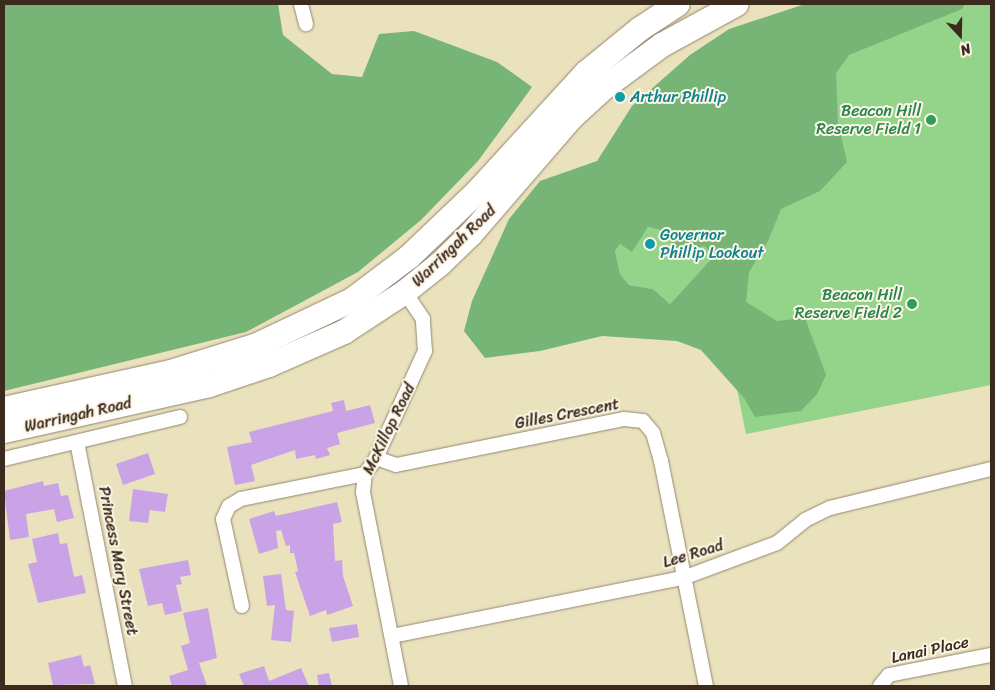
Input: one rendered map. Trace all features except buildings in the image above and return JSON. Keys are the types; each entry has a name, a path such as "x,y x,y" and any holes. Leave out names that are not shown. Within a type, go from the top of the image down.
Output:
{"highway":[{"name":"Warringah Road","path":"4,409 170,372 257,345 335,310 389,274 478,191 586,73 640,29 678,4"},
{"name":"Warringah Road","path":"4,432 209,385 269,365 344,332 405,292 471,234 541,151 605,87 662,45 736,4"},
{"name":"McKillop Road","path":"389,274 405,292"}],"street":[{"path":"301,4 306,24"},
{"name":"McKillop Road","path":"402,686 363,492 365,474 376,458 425,351 423,319 405,292"},
{"name":"Warringah Road","path":"4,459 180,417"},
{"name":"Gilles Crescent","path":"376,458 396,465 624,419 643,421 653,433 661,461 706,686"},
{"name":"Princess Mary Street","path":"76,442 125,686"},
{"name":"Lee Road","path":"392,636 683,578 777,543 805,520 830,508 991,469"},
{"path":"242,606 223,519 229,506 242,498 365,474"},
{"name":"Lanai Place","path":"880,686 890,675 991,656"}],"green space":[{"path":"4,4 278,4 283,35 332,74 362,77 379,34 414,31 497,62 532,87 478,161 421,220 358,272 246,332 4,391"},
{"path":"805,4 965,4 962,9 849,55 836,73 838,123 847,162 820,191 781,209 768,241 749,272 746,302 777,321 805,318 826,375 817,394 801,411 755,417 744,398 701,350 677,341 602,336 540,351 485,358 464,331 472,301 509,219 540,181 597,161 632,106 690,55 729,29","holes":["648,227 660,230 680,252 705,246 713,257 670,304 653,289 629,285 620,274 615,251 620,244 632,252"]},
{"path":"824,4 991,4 991,385 746,434 721,310"},
{"path":"648,227 660,230 684,254 706,245 713,257 670,304 653,289 629,285 620,274 615,251 620,244 632,251"}],"place":[{"name":"Arthur Phillip","path":"620,97"},
{"name":"Beacon Hill Reserve Field 1","path":"931,120"},
{"name":"Governor Phillip Lookout","path":"650,244"},
{"name":"Beacon Hill Reserve Field 2","path":"912,304"}]}
